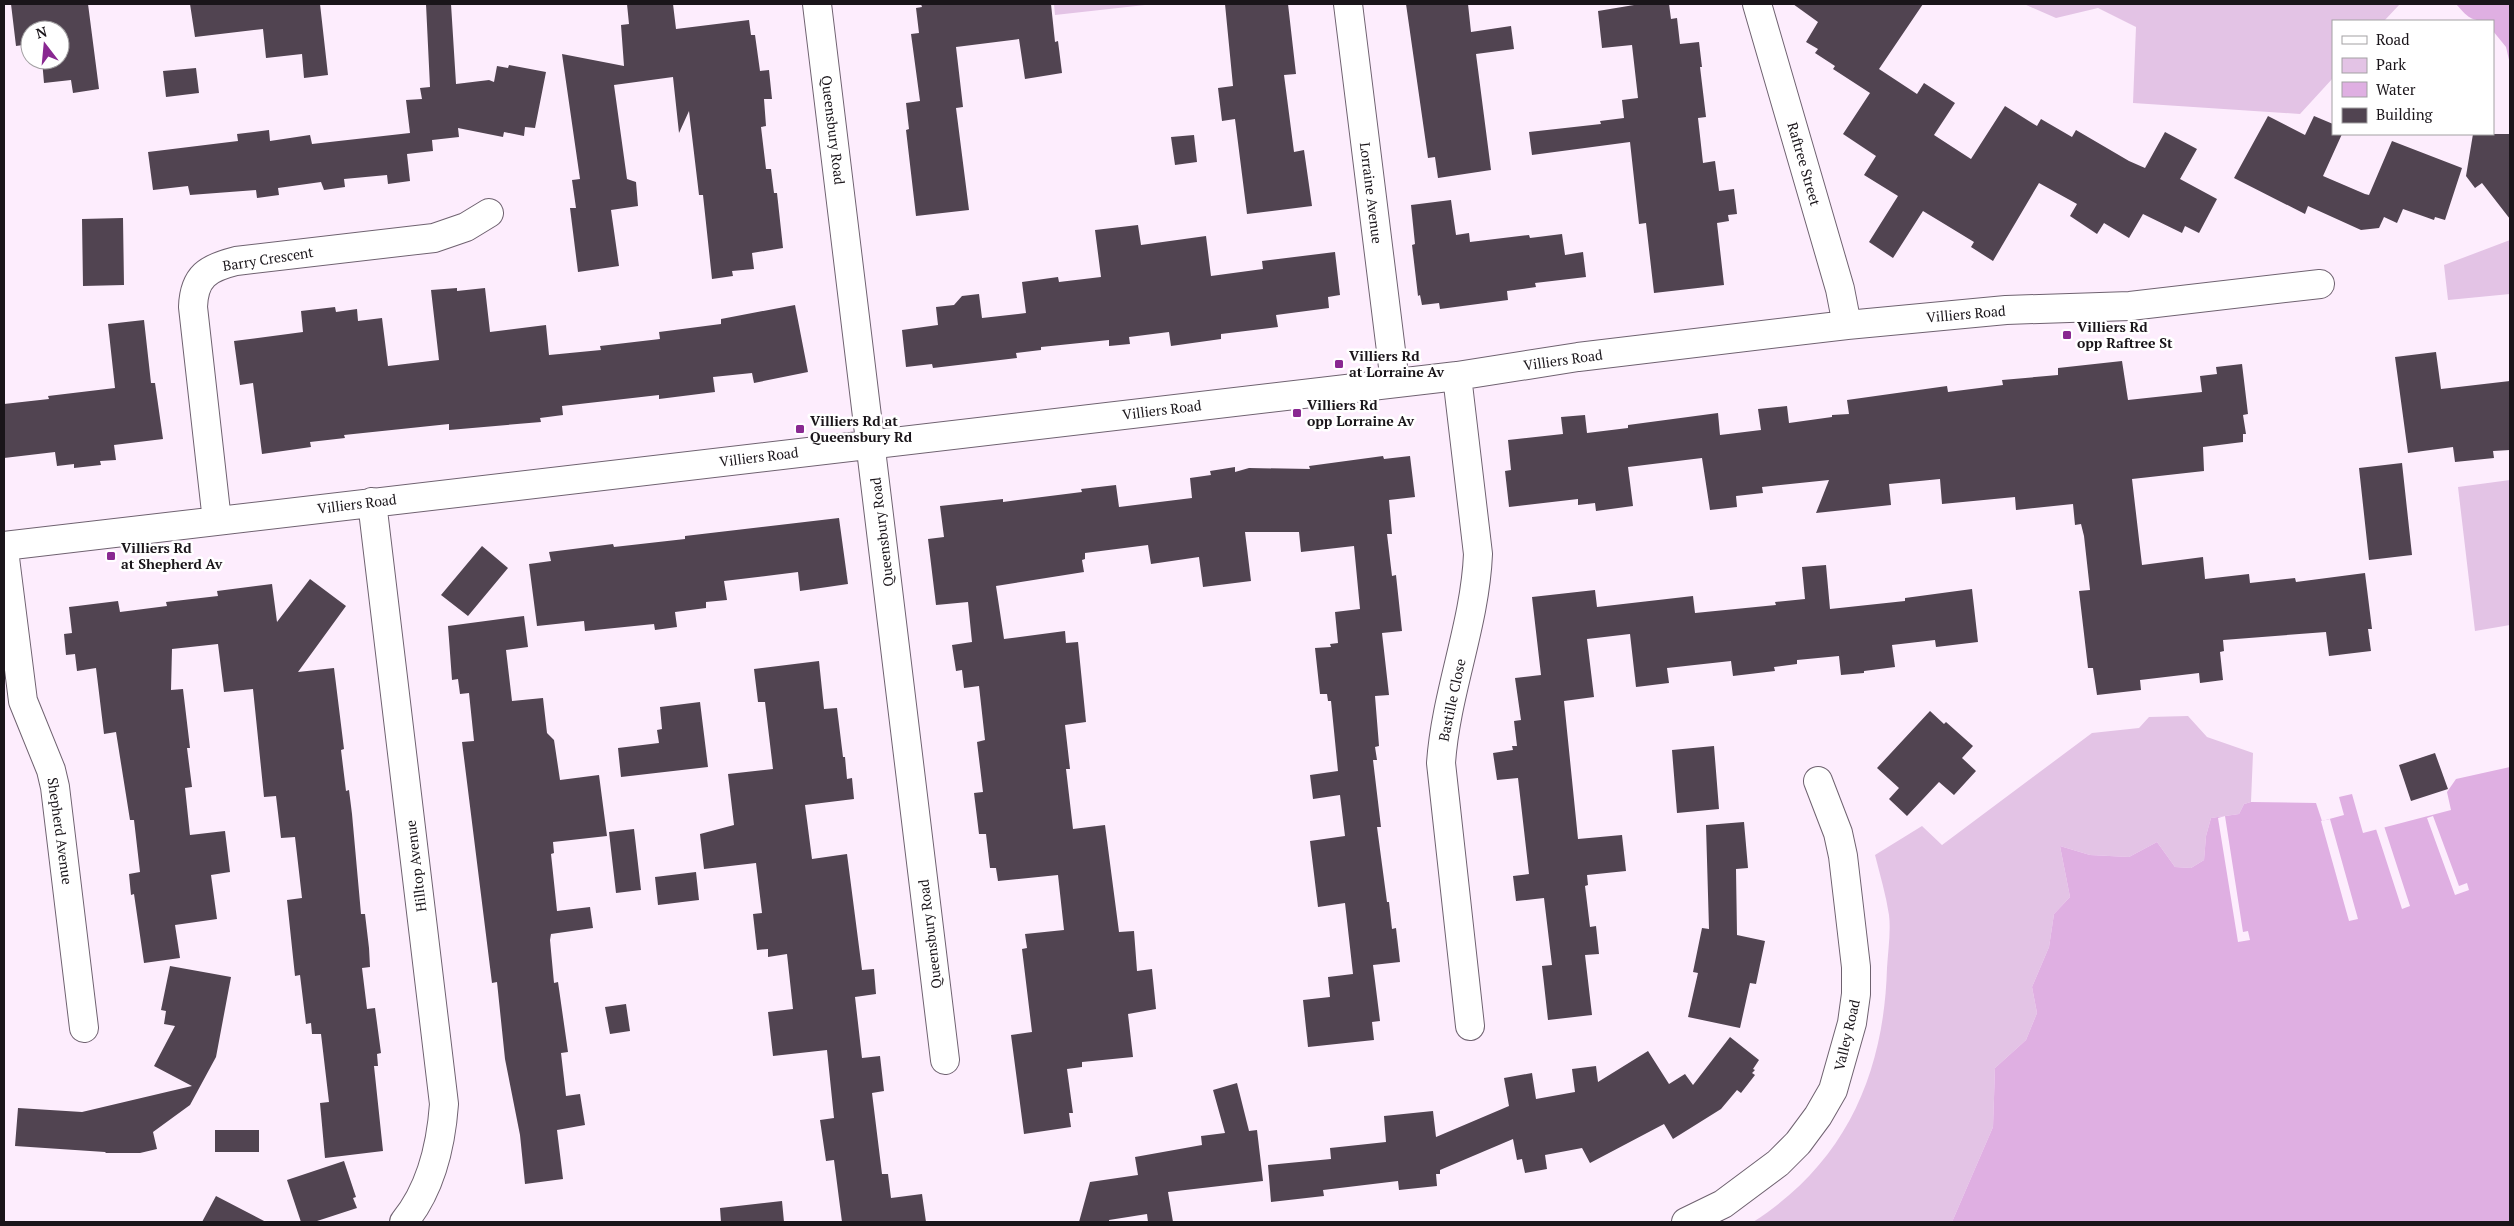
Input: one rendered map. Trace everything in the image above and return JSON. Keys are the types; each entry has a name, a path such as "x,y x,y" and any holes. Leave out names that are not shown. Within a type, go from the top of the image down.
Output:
{"street":[{"name":"Queensbury Road","path":"818,4 945,1060"},
{"name":"Lorraine Avenue","path":"1348,4 1395,383"},
{"name":"Raftree Street","path":"1757,4 1840,289 1846,326"},
{"name":"Barry Crescent","path":"217,520 193,307 194,294 199,281 208,270 236,261 450,234 489,213"},
{"name":"Villiers Road","path":"4,546 1457,376 1587,356 1846,326 2006,310 2130,306 2320,284"},
{"name":"Bastille Close","path":"1457,376 1478,554 1474,598 1446,720 1441,763 1470,1026"},
{"name":"Hilltop Avenue","path":"372,502 444,1104 437,1156 414,1209 404,1222"},
{"name":"Shepherd Avenue","path":"4,550 23,701 51,770 55,787 84,1028"},
{"name":"Valley Road","path":"1686,1222 1723,1204 1778,1163 1798,1143 1818,1116 1833,1090 1852,1023 1856,994 1856,967 1843,856 1838,833 1818,781"}],"green space":[{"path":"1054,4 1154,4 1055,15"},
{"path":"2024,4 2400,4 2385,20 2332,20 2332,79 2300,114 2133,103 2136,27 2098,8 2056,18"},
{"path":"2510,240 2510,294 2448,300 2444,265"},
{"path":"2510,480 2510,625 2475,631 2458,487"},
{"path":"2188,716 2207,737 2253,753 2251,802 2244,804 2239,814 2211,818 2206,836 2204,860 2191,868 2175,867 2157,842 2129,857 2090,855 2060,846 2070,897 2054,914 2049,947 2032,987 2037,1013 2026,1040 1995,1068 1993,1127 1952,1222 1753,1222 1785,1199 1812,1172 1835,1144 1853,1113 1868,1080 1878,1045 1884,1007 1890,934 1890,921 1885,892 1875,855 1922,826 1942,845 2092,733 2139,728 2149,717"}],"water":[{"path":"2456,4 2510,4 2510,64 2506,47 2494,32 2494,20 2477,20 2465,13"},
{"path":"2510,767 2510,1222 1952,1222 1993,1127 1995,1068 2026,1040 2037,1013 2032,987 2049,947 2054,914 2070,897 2060,846 2090,855 2129,857 2157,842 2175,867 2191,868 2204,860 2206,836 2211,818 2239,814 2244,804 2251,802 2316,803 2322,821 2344,815 2339,797 2352,794 2363,833 2451,810 2447,792 2456,779"}],"pier":[{"path":"2225,816 2243,932 2248,931 2250,940 2238,942 2218,818"},
{"path":"2433,816 2459,886 2467,883 2469,890 2455,895 2427,818"},
{"path":"2330,819 2358,919 2349,921 2321,821"},
{"path":"2384,826 2410,906 2402,909 2376,829"}],"building":[{"path":"11,4 88,4 99,89 73,93 71,80 44,83 43,70 70,70 70,20 20,20 20,45 16,46"},
{"path":"190,4 320,4 328,75 304,78 302,54 266,58 263,29 195,37"},
{"path":"426,4 451,4 456,84 489,80 494,82 497,66 508,68 509,65 546,72 535,128 525,127 524,136 504,132 503,137 458,128 459,137 432,140 433,151 407,154 410,181 388,184 387,175 344,179 345,187 324,190 321,182 278,188 279,195 257,198 256,190 190,195 188,186 153,190 148,152 238,141 237,134 269,130 270,141 310,135 312,144 410,133 406,100 422,99 420,88 430,87"},
{"path":"627,4 673,4 676,29 749,20 751,35 755,35 760,71 769,70 772,99 764,99 766,126 761,127 766,169 771,169 774,193 777,193 783,248 752,253 754,269 732,271 733,276 712,279 703,195 699,195 689,111 679,133 673,77 614,85 627,179 636,182 638,206 611,210 619,266 578,272 570,208 576,208 572,180 580,179 562,54 624,66 621,25 629,24"},
{"path":"921,4 1051,4 1055,42 1058,41 1062,73 1025,79 1019,39 956,47 963,107 956,108 969,210 916,216 906,130 909,129 906,103 920,101 911,34 919,33 916,8 922,7"},
{"path":"1225,4 1288,4 1296,74 1284,75 1294,152 1304,150 1312,206 1247,214 1235,119 1222,121 1218,88 1233,86"},
{"path":"1406,4 1468,4 1471,32 1511,26 1514,49 1476,54 1491,170 1438,178 1435,157 1428,158"},
{"path":"1640,4 1669,4 1671,19 1677,18 1680,44 1699,42 1706,117 1698,118 1703,163 1715,161 1719,191 1734,189 1737,214 1728,215 1729,221 1717,223 1724,285 1654,293 1646,223 1639,224 1630,142 1532,155 1529,132 1601,124 1600,121 1624,118 1622,100 1638,98 1632,45 1602,48 1598,11"},
{"path":"1793,4 1923,4 1879,69 1917,94 1924,83 1955,103 1934,135 1971,159 2005,106 2037,126 2041,119 2072,137 2076,130 2129,161 2145,168 2165,132 2197,149 2180,179 2217,199 2199,233 2185,226 2182,233 2143,214 2129,238 2104,223 2097,234 2070,216 2077,204 2039,183 1993,261 1971,247 1974,242 1923,211 1893,258 1869,242 1898,196 1864,175 1876,156 1843,134 1870,93 1833,69 1835,66 1815,53 1818,49 1806,42 1818,22"},
{"path":"196,68 199,93 166,97 163,71"},
{"path":"2268,116 2305,135 2314,116 2332,124 2332,135 2342,135 2323,176 2365,194 2369,195 2392,141 2462,168 2445,220 2435,217 2434,220 2403,209 2397,223 2384,217 2379,228 2361,230 2308,206 2305,214 2234,178"},
{"path":"2510,134 2510,219 2482,183 2475,188 2466,176 2473,135"},
{"path":"1194,135 1197,162 1175,165 1171,137"},
{"path":"1451,200 1456,235 1469,233 1470,242 1529,235 1530,238 1562,234 1565,255 1583,252 1586,277 1535,283 1536,287 1507,291 1508,300 1440,309 1439,303 1422,305 1420,295 1418,296 1412,245 1415,244 1411,205"},
{"path":"123,218 124,285 83,286 82,219"},
{"path":"1138,225 1141,245 1206,236 1211,276 1263,269 1262,261 1335,252 1340,295 1328,297 1329,308 1276,315 1278,327 1221,334 1221,339 1171,346 1169,332 1129,337 1130,344 1109,346 1109,340 1041,347 1041,350 1016,353 1017,358 933,368 932,364 906,367 902,330 938,325 936,307 954,305 962,296 979,294 982,318 1026,313 1022,282 1058,277 1059,282 1101,277 1095,230"},
{"path":"457,288 457,291 485,288 490,332 546,325 549,355 601,350 600,346 660,339 659,332 721,324 721,319 795,305 808,372 754,383 752,373 713,377 715,392 659,399 659,395 562,406 563,415 540,418 541,422 449,430 449,424 344,435 345,438 310,442 311,447 262,454 253,383 240,385 234,341 303,332 301,311 335,307 336,312 357,309 358,321 382,318 388,366 439,360 431,290"},
{"path":"144,320 151,383 155,383 163,439 114,445 116,460 100,461 101,465 74,468 74,464 57,466 55,452 4,458 4,404 49,399 48,396 115,388 108,324"},
{"path":"2436,352 2441,389 2510,381 2510,450 2493,451 2494,458 2455,462 2453,447 2408,453 2395,357"},
{"path":"2122,361 2128,400 2202,392 2200,376 2217,374 2216,367 2242,364 2248,414 2243,415 2246,434 2243,434 2243,442 2203,447 2204,471 2132,479 2142,565 2203,557 2205,579 2249,574 2250,583 2295,578 2296,582 2365,573 2372,629 2368,629 2371,651 2329,656 2326,632 2223,640 2224,651 2220,652 2223,680 2200,683 2199,673 2140,680 2141,690 2097,695 2093,668 2088,668 2079,591 2090,590 2084,536 2081,524 2075,525 2073,504 2016,510 2015,497 1942,504 1940,479 1889,484 1891,505 1816,513 1829,480 1762,487 1763,493 1736,496 1737,507 1710,510 1702,458 1628,467 1633,506 1596,511 1595,503 1578,505 1578,499 1509,507 1505,471 1511,470 1508,440 1563,434 1561,417 1585,415 1587,433 1628,428 1628,425 1718,413 1720,435 1761,430 1758,409 1787,406 1789,423 1832,417 1832,415 1849,414 1847,400 1947,386 1948,392 2003,385 2002,380 2058,375 2058,368"},
{"path":"1383,456 1384,459 1410,456 1415,497 1389,500 1392,534 1387,534 1392,576 1396,575 1402,631 1382,633 1389,695 1375,696 1379,746 1375,747 1377,760 1373,760 1381,827 1377,827 1387,902 1389,902 1392,929 1396,928 1400,962 1373,965 1380,1021 1372,1022 1374,1040 1308,1047 1303,1000 1330,997 1328,977 1353,974 1345,903 1318,907 1310,841 1345,836 1340,795 1313,799 1310,775 1338,771 1331,701 1328,701 1327,694 1320,694 1315,648 1331,647 1330,644 1338,643 1335,612 1360,609 1354,546 1301,552 1299,532 1245,532 1251,581 1203,587 1199,557 1151,564 1148,545 1085,553 1085,559 1082,560 1084,572 996,586 1004,639 1065,631 1066,643 1078,642 1086,722 1065,725 1070,769 1066,769 1073,829 1105,825 1119,932 1134,931 1137,971 1152,969 1156,1009 1128,1014 1133,1057 1082,1062 1082,1067 1067,1069 1073,1113 1069,1113 1071,1127 1024,1134 1011,1035 1032,1032 1022,949 1027,948 1025,934 1064,930 1058,875 998,881 996,868 990,868 986,834 979,834 974,793 983,792 977,742 985,740 979,686 964,688 962,670 956,671 952,645 972,642 968,602 936,605 928,539 944,537 940,506 1003,499 1003,502 1082,492 1081,489 1116,485 1119,507 1192,498 1190,478 1211,475 1210,471 1235,467 1235,472 1249,468 1310,469 1309,466"},
{"path":"2402,463 2412,555 2369,560 2359,468"},
{"path":"839,518 848,584 800,591 798,572 724,581 727,600 706,602 706,608 675,612 677,627 655,630 654,624 585,631 584,621 537,626 529,564 551,561 549,552 613,544 614,547 685,539 685,536"},
{"path":"482,546 508,568 468,616 441,595"},
{"path":"1826,565 1830,609 1905,601 1905,598 1972,589 1978,642 1936,647 1935,640 1892,645 1895,667 1864,671 1864,673 1841,675 1839,656 1797,660 1797,664 1774,667 1775,671 1733,676 1731,661 1667,668 1669,683 1636,687 1630,634 1587,639 1594,697 1564,701 1578,839 1622,835 1626,871 1587,875 1588,885 1585,886 1590,927 1596,926 1599,954 1585,955 1592,1015 1548,1020 1542,966 1552,965 1544,898 1516,901 1513,876 1529,874 1518,778 1497,780 1493,753 1513,750 1512,746 1517,746 1514,721 1521,720 1515,678 1541,675 1532,597 1595,590 1597,607 1693,596 1695,613 1776,605 1775,602 1805,599 1802,567"},
{"path":"310,579 346,606 298,672 334,668 344,749 341,750 346,791 349,790 352,814 361,914 365,914 369,948 370,967 362,968 367,1009 375,1008 381,1053 377,1054 378,1066 374,1066 383,1151 325,1158 320,1103 329,1102 321,1034 312,1034 311,1023 306,1024 300,975 295,976 287,900 302,898 295,837 281,838 276,796 264,797 253,689 224,692 218,644 172,649 171,690 183,689 190,748 187,748 192,787 185,788 190,835 225,831 230,872 211,875 217,919 175,925 180,958 144,963 134,894 131,895 129,874 140,872 134,820 130,820 116,732 104,734 96,668 77,671 75,654 66,655 64,634 72,633 69,607 118,601 120,612 167,606 166,602 218,596 217,591 272,584 277,622"},
{"path":"524,616 528,647 506,650 512,701 543,698 547,733 554,740 560,780 599,775 607,836 553,842 554,853 551,854 557,911 590,907 593,928 551,934 550,940 554,983 558,982 568,1052 561,1053 566,1096 580,1094 585,1125 557,1130 563,1179 525,1184 520,1135 505,1059 497,982 492,983 462,742 474,741 469,693 460,694 458,679 452,680 448,626"},
{"path":"819,661 824,709 837,708 847,779 852,778 854,799 805,805 812,859 847,854 862,970 874,969 876,994 855,997 862,1058 880,1056 884,1091 872,1093 882,1174 888,1174 891,1198 922,1194 926,1222 842,1222 834,1160 826,1161 820,1120 834,1118 827,1050 773,1056 768,1012 793,1009 787,954 768,957 768,949 757,950 753,914 762,913 756,863 704,869 700,834 734,825 728,774 773,769 765,702 758,702 754,669"},
{"path":"700,702 708,767 621,777 618,748 659,743 657,730 662,729 660,707"},
{"path":"1930,711 1944,724 1946,722 1973,746 1962,758 1976,771 1954,795 1939,782 1907,816 1889,799 1899,788 1877,768"},
{"path":"1714,746 1719,809 1677,813 1672,750"},
{"path":"2435,753 2448,789 2411,801 2399,765"},
{"path":"1744,822 1748,868 1736,869 1737,935 1765,941 1756,984 1750,983 1740,1028 1688,1017 1698,973 1693,972 1702,928 1709,929 1706,825"},
{"path":"634,829 641,890 616,893 609,832"},
{"path":"696,872 699,900 658,905 655,877"},
{"path":"170,966 231,977 216,1057 190,1105 153,1132 157,1149 140,1153 106,1153 15,1146 18,1108 82,1112 192,1086 154,1066 175,1026 164,1024 166,1011 161,1010"},
{"path":"626,1004 630,1031 610,1034 605,1007"},
{"path":"1730,1037 1759,1060 1753,1069 1755,1070 1752,1073 1755,1075 1741,1093 1737,1090 1721,1109 1673,1139 1664,1124 1590,1163 1582,1148 1545,1155 1547,1169 1525,1173 1522,1159 1517,1160 1513,1139 1440,1170 1440,1174 1436,1174 1437,1186 1399,1190 1398,1181 1323,1190 1324,1196 1271,1202 1268,1165 1331,1159 1330,1148 1386,1142 1384,1116 1433,1111 1436,1137 1509,1106 1504,1078 1532,1073 1536,1099 1575,1092 1572,1069 1596,1066 1598,1082 1648,1051 1669,1084 1685,1074 1693,1085"},
{"path":"1237,1083 1249,1131 1257,1130 1263,1181 1168,1192 1173,1222 1148,1222 1147,1214 1109,1220 1109,1222 1079,1222 1090,1182 1138,1175 1135,1157 1202,1145 1201,1136 1225,1133 1213,1090"},
{"path":"215,1130 259,1130 259,1152 215,1152"},
{"path":"344,1161 356,1197 353,1198 357,1208 314,1222 301,1222 287,1180"},
{"path":"216,1196 266,1222 202,1222"},
{"path":"782,1201 784,1222 721,1222 720,1208"}],"place":[{"name":"Villiers Rd opp Raftree St","path":"2067,335"},
{"name":"Villiers Rd at Lorraine Av","path":"1339,364"},
{"name":"Villiers Rd opp Lorraine Av","path":"1297,413"},
{"name":"Villiers Rd at Queensbury Rd","path":"800,429"},
{"name":"Villiers Rd at Shepherd Av","path":"111,556"}]}
